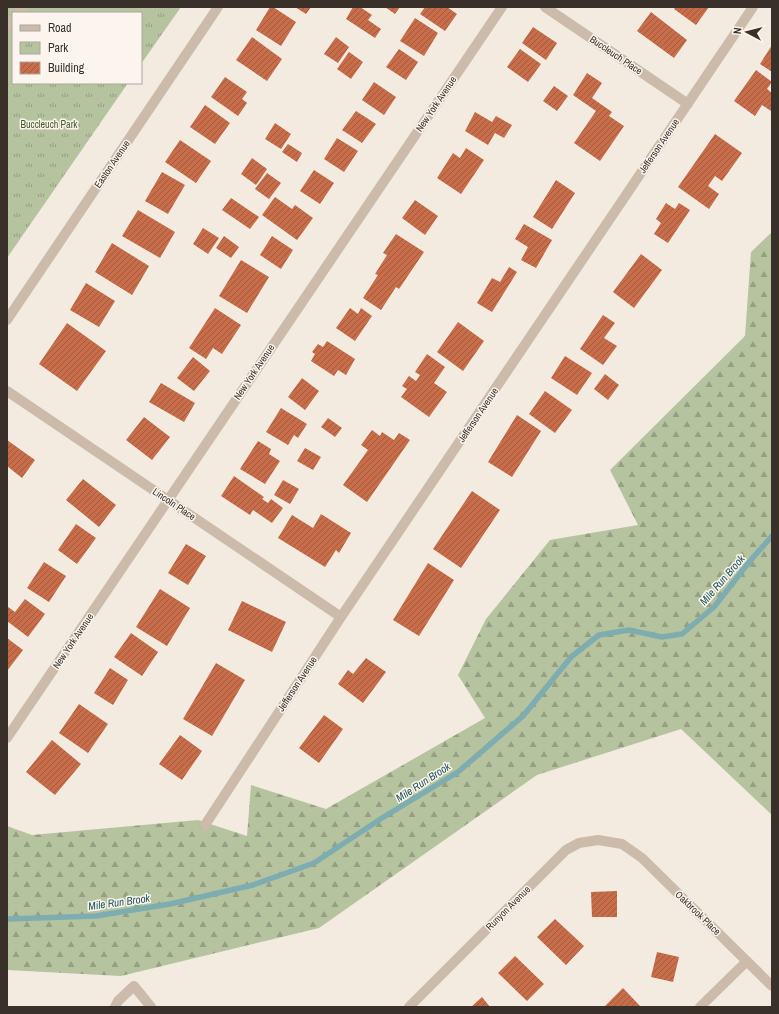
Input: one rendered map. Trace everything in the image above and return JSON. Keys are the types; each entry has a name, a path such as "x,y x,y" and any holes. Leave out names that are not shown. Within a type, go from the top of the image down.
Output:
{"street":[{"name":"Easton Avenue","path":"7,320 218,7"},
{"name":"New York Avenue","path":"7,738 502,7"},
{"name":"Buccleuch Place","path":"545,7 688,104"},
{"name":"Jefferson Avenue","path":"205,825 341,617 753,7"},
{"name":"Lincoln Place","path":"7,391 341,617"},
{"name":"Runyon Avenue","path":"409,1007 566,850 579,843 598,840 622,844"},
{"name":"Oakbrook Place","path":"622,844 642,858 772,986"},
{"path":"700,1007 747,961"},
{"path":"115,1007 118,1001 134,986 150,1007"}],"green space":[{"name":"Buccleuch Park","path":"7,7 181,7 142,63 142,12 12,12 12,84 127,84 7,258"},
{"path":"772,232 772,815 681,729 537,775 319,928 121,976 7,970 7,826 32,835 198,820 247,836 251,785 326,809 485,718 458,675 486,619 550,540 638,525 610,470 745,336 751,252"}],"building":[{"path":"270,7 273,7 296,22 281,46 256,30"},
{"path":"295,7 311,7 306,14"},
{"path":"353,7 360,7 372,15 368,20 381,29 375,38 346,19"},
{"path":"385,7 400,7 395,14"},
{"path":"425,7 447,7 457,14 445,31 420,14"},
{"path":"676,7 709,7 696,25 674,9"},
{"path":"651,12 687,40 674,58 637,31"},
{"path":"415,18 438,33 424,56 400,41"},
{"path":"533,27 557,43 546,60 522,43"},
{"path":"252,37 282,59 267,81 236,60"},
{"path":"336,37 349,47 338,63 324,54"},
{"path":"772,45 772,72 760,64"},
{"path":"399,49 418,62 406,80 386,67"},
{"path":"520,49 541,64 528,82 507,67"},
{"path":"349,52 363,62 351,79 337,69"},
{"path":"756,70 772,82 767,89 772,93 772,109 771,111 762,105 755,116 734,101"},
{"path":"587,73 602,83 592,98 612,112 609,116 624,126 600,161 574,143 596,111 573,95"},
{"path":"225,77 247,92 242,99 247,103 238,116 211,97"},
{"path":"374,82 396,97 384,115 362,100"},
{"path":"554,86 568,96 557,111 543,101"},
{"path":"205,105 230,123 215,144 190,127"},
{"path":"356,111 376,124 362,143 342,130"},
{"path":"475,112 492,122 496,116 512,125 504,138 495,133 488,145 465,131"},
{"path":"275,123 291,134 281,149 265,139"},
{"path":"715,134 742,153 722,181 715,176 708,186 719,194 709,209 678,187"},
{"path":"337,138 358,151 344,172 324,159"},
{"path":"180,140 211,161 196,183 165,162"},
{"path":"288,144 302,153 297,162 282,152"},
{"path":"466,148 484,160 461,194 437,178 453,153 460,158"},
{"path":"252,158 267,169 256,185 241,174"},
{"path":"314,170 334,183 320,204 300,191"},
{"path":"162,172 185,185 168,214 145,201"},
{"path":"267,173 281,183 269,199 255,189"},
{"path":"556,180 575,193 552,229 533,217"},
{"path":"275,197 292,209 295,205 313,218 297,240 262,215"},
{"path":"231,198 259,217 250,229 222,210"},
{"path":"415,200 438,216 425,235 402,218"},
{"path":"666,203 675,209 679,203 690,210 668,243 654,234 661,223 656,219"},
{"path":"138,210 175,232 160,258 122,236"},
{"path":"524,224 552,240 536,268 521,260 528,247 515,239"},
{"path":"203,228 219,238 208,254 193,244"},
{"path":"396,234 424,252 399,289 396,287 381,310 363,298 378,275 375,274 387,255 383,253"},
{"path":"224,236 239,247 231,258 216,248"},
{"path":"272,236 293,250 281,269 260,255"},
{"path":"112,243 149,266 132,295 95,272"},
{"path":"641,254 662,270 634,308 613,292"},
{"path":"241,260 269,277 247,313 219,296"},
{"path":"509,267 517,272 492,312 477,303 492,278 500,282"},
{"path":"86,283 115,301 99,327 70,310"},
{"path":"215,308 241,325 222,354 213,348 206,359 189,348"},
{"path":"350,308 358,314 361,308 372,316 355,341 336,328"},
{"path":"603,315 615,323 604,338 617,346 603,365 580,349"},
{"path":"458,322 484,341 463,371 437,352"},
{"path":"67,323 106,351 77,391 39,364"},
{"path":"327,341 355,359 346,375 338,370 334,376 311,361 315,354 312,352 318,344 323,347"},
{"path":"427,354 445,367 434,383 447,392 429,417 401,397 407,389 402,386 409,376 416,381 420,375 415,372"},
{"path":"565,356 592,373 577,395 551,378"},
{"path":"193,357 210,371 194,391 177,378"},
{"path":"605,374 619,385 608,400 594,389"},
{"path":"302,378 319,391 305,410 288,397"},
{"path":"161,383 195,403 184,422 149,402"},
{"path":"545,391 572,410 555,433 529,414"},
{"path":"281,408 307,424 298,438 294,435 288,445 266,432"},
{"path":"517,415 541,431 512,477 488,462"},
{"path":"144,417 170,437 152,460 126,440"},
{"path":"328,418 342,428 335,437 321,427"},
{"path":"372,430 380,436 382,432 394,440 399,433 410,440 367,502 343,485 368,450 361,445"},
{"path":"7,440 35,460 22,478 7,466"},
{"path":"258,441 271,449 269,454 280,461 265,484 240,469"},
{"path":"305,448 321,457 313,470 297,461"},
{"path":"234,476 264,497 262,499 268,503 271,499 283,508 272,523 253,510 250,515 221,496"},
{"path":"83,479 116,505 99,527 66,500"},
{"path":"283,480 299,489 290,504 274,495"},
{"path":"472,491 500,510 461,568 433,549"},
{"path":"321,514 351,533 339,553 336,550 325,567 278,538 292,515 313,528"},
{"path":"76,524 96,538 77,564 58,550"},
{"path":"186,544 206,556 188,585 168,573"},
{"path":"44,562 66,576 49,602 27,588"},
{"path":"428,563 454,580 419,636 393,620"},
{"path":"160,589 190,608 167,646 136,627"},
{"path":"25,599 45,614 28,637 7,621 8,607 15,612"},
{"path":"242,601 286,622 272,652 228,630"},
{"path":"131,633 158,652 142,676 114,657"},
{"path":"7,638 23,650 7,671"},
{"path":"366,658 386,672 363,703 338,684 348,670 353,674"},
{"path":"216,663 245,680 212,736 183,719"},
{"path":"110,668 128,680 113,705 94,693"},
{"path":"79,704 108,724 88,753 59,733"},
{"path":"324,715 343,729 319,763 299,748"},
{"path":"180,735 202,751 182,780 159,764"},
{"path":"52,740 81,764 55,795 26,772"},
{"path":"617,891 617,917 592,917 591,892"},
{"path":"555,919 584,946 566,965 537,937"},
{"path":"657,952 679,957 673,982 651,977"},
{"path":"515,956 544,984 527,1001 498,973"},
{"path":"623,988 640,1006 605,1006"},
{"path":"482,997 490,1007 471,1007"}],"waterway":[{"name":"Mile Run Brook","path":"7,919 96,916 170,904 253,885 314,863 382,818 458,772 523,716 571,657 599,635 629,630 662,637 682,634 714,607 750,561 772,536"}]}
